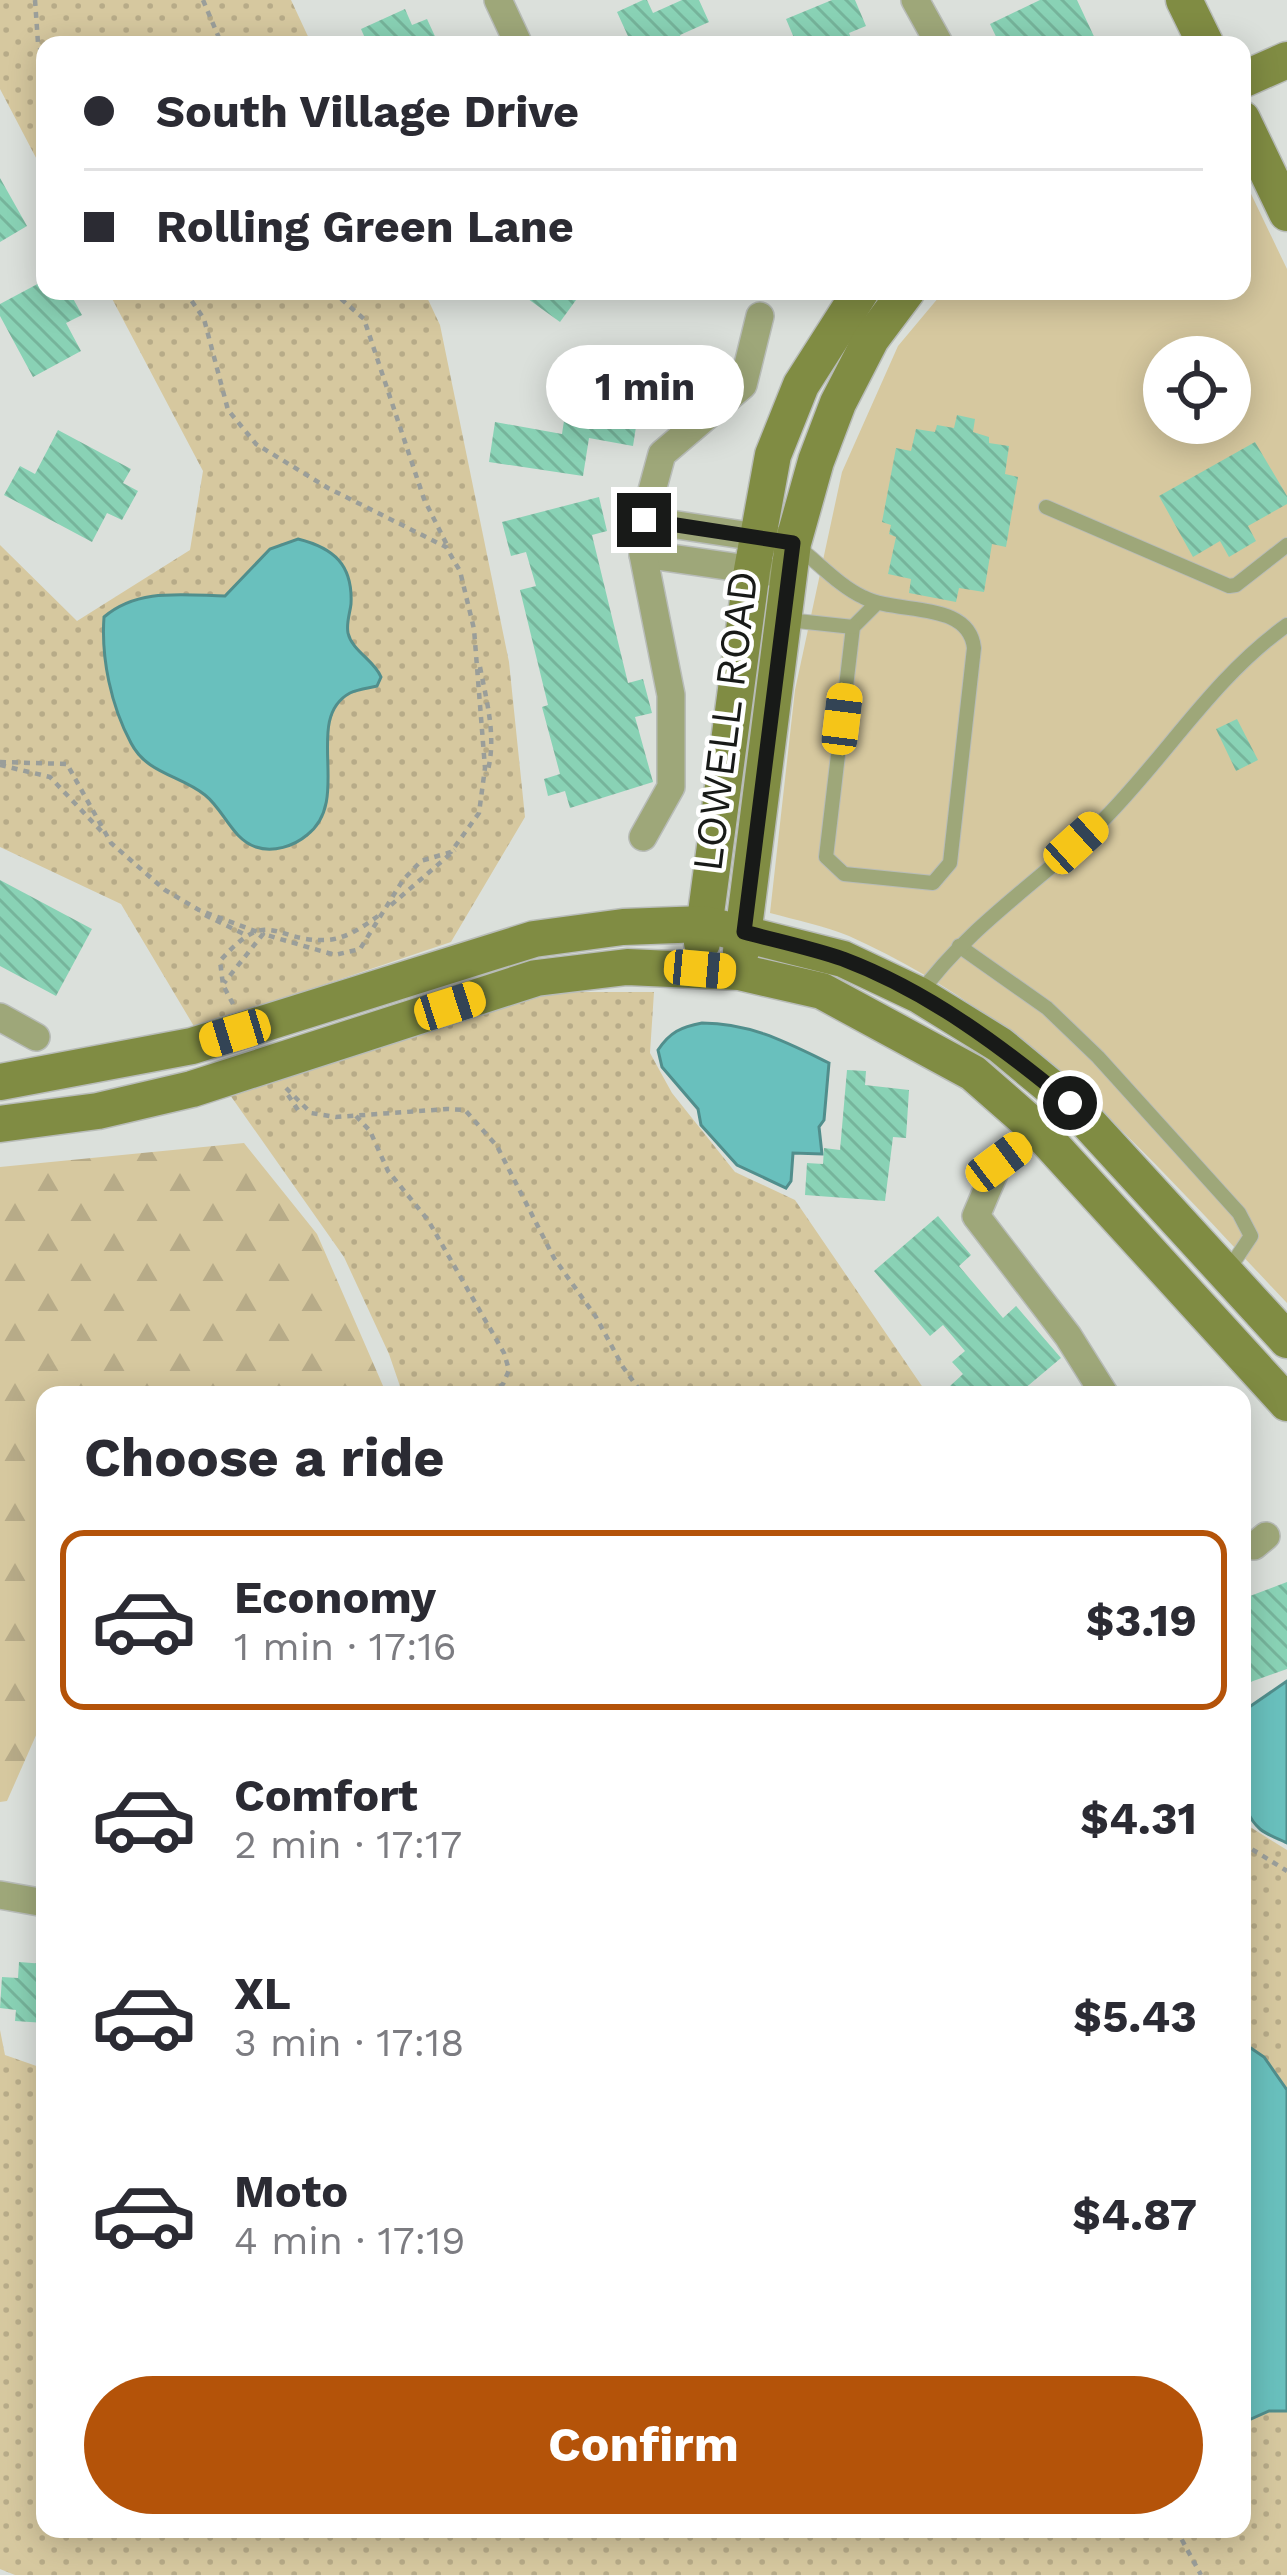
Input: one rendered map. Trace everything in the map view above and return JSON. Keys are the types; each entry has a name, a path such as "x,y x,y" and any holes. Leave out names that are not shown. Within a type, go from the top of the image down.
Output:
{"street":[{"path":"498,0 516,36"},
{"path":"915,0 935,36"},
{"path":"1167,0 1176,36"},
{"path":"1184,0 1202,36"},
{"path":"1251,76 1287,60"},
{"path":"1251,137 1287,213"},
{"name":"LOWELL ROAD","path":"739,972 783,620 773,556 773,455 801,386 855,300"},
{"name":"LOWELL ROAD","path":"700,969 704,924 773,556 838,403 871,339 901,300"},
{"path":"643,838 671,787 670,695 643,554 644,520 662,454 743,385 760,316"},
{"path":"644,520 773,556"},
{"path":"643,554 773,556"},
{"path":"0,1082 192,1046 534,939 704,924 744,932 843,959 919,995 1000,1045 1070,1103 1287,1340"},
{"path":"0,1124 98,1111 192,1089 536,978 626,967 739,972 822,991 973,1073 1039,1132 1287,1403"},
{"path":"0,1017 36,1037"},
{"path":"1070,1103 999,1162 976,1216 1068,1336 1099,1386"},
{"path":"0,1895 36,1902"}],"lane":[{"path":"1046,507 1229,586 1236,586 1287,545"},
{"path":"773,556 877,604 962,621 972,632 950,863 933,883 844,874 826,857 853,627 877,604"},
{"path":"783,620 853,627"},
{"path":"919,995 959,946 1105,818 1214,691 1287,626"},
{"path":"959,946 1047,1009 1098,1057 1248,1222 1251,1236 1226,1273"}],"path":[{"path":"34,0 37,36"},
{"path":"203,0 218,36"},
{"path":"0,764 67,764 111,843 165,890 200,910 335,955 360,949 403,880 421,861 451,852 479,813 485,768 474,629 460,571 446,547 328,488 256,444 228,410 204,319 191,300"},
{"path":"263,934 224,982 235,1010 223,985 220,961 248,936 268,928 328,941 373,920 453,854 479,802 493,751 465,588 424,499 364,319 342,300"},
{"path":"0,764 50,777 124,856 207,916 248,936"},
{"path":"298,1110 281,1083 311,1113 356,1116 465,1110 479,1122 514,1175 554,1258 636,1386"},
{"path":"356,1116 370,1131 388,1171 428,1220 504,1353 509,1370 500,1386"},
{"path":"1251,1849 1287,1871"},
{"path":"1181,2538 1202,2575"}],"green space":[{"path":"0,0 291,0 308,36 36,36 36,158 0,89"},
{"path":"1251,194 1287,269 1287,1303 1086,1097 976,1008 849,936 770,913 795,690 842,472 898,346 936,300 1251,300"},
{"path":"113,300 428,300 440,325 509,662 525,817 451,942 195,1028 121,904 0,847 0,545 77,621 190,550 203,471"},
{"path":"554,992 654,992 650,1053 672,1093 735,1172 795,1200 922,1386 400,1386 344,1257 230,1095 509,1000"},
{"path":"244,1143 317,1234 383,1386 36,1386 36,1735 7,1801 0,1802 0,1167"},
{"path":"1251,1828 1287,1850 1287,2575 15,2575 0,2569 0,2030 5,2055 36,2066 36,2538 1251,2538"}],"water":[{"path":"298,539 322,547 345,569 351,590 348,633 381,677 377,686 350,693 336,705 327,740 328,782 320,820 296,842 263,849 241,838 205,795 155,768 138,753 124,729 109,682 104,617 146,597 225,596 270,549"},
{"path":"702,1023 752,1030 829,1063 824,1120 819,1127 822,1154 793,1153 786,1188 737,1165 701,1125 698,1109 662,1067 658,1050 667,1039"},
{"path":"1287,1681 1287,1843 1263,1831 1251,1818 1251,1706"},
{"path":"1251,2048 1264,2057 1287,2090 1287,2411 1269,2411 1251,2419"}],"building":[{"path":"643,0 653,13 682,0 699,0 709,22 680,36 628,36 617,12"},
{"path":"832,0 855,0 866,26 850,36 793,36 786,19"},
{"path":"1040,0 1077,0 1094,36 996,36 990,24"},
{"path":"405,9 412,25 427,19 435,36 364,36 361,29"},
{"path":"0,178 27,226 0,242"},
{"path":"36,285 36,300 74,300 82,315 66,323 81,351 33,377 0,316 0,304"},
{"path":"529,300 576,300 560,322"},
{"path":"657,355 724,366 721,380 706,393 689,390 685,411 653,405 652,416 638,414 633,446 589,438 583,476 489,462 495,422 562,434 567,401 606,408 611,374 652,381"},
{"path":"957,415 975,419 973,432 989,437 989,443 1009,446 1005,474 1018,477 1006,547 992,544 984,592 959,588 956,602 909,593 911,579 888,574 896,537 889,534 891,525 882,522 896,448 911,451 916,429 954,428"},
{"path":"58,430 131,469 123,483 138,491 122,520 107,513 92,542 4,495 20,466 35,474"},
{"path":"1255,442 1287,496 1287,504 1248,526 1256,541 1229,557 1220,541 1193,557 1159,496"},
{"path":"599,497 607,531 592,535 628,683 643,679 652,713 635,717 653,782 570,808 565,791 548,796 544,779 560,774 520,590 536,586 526,552 511,556 502,522"},
{"path":"1237,719 1258,760 1236,771 1216,729"},
{"path":"0,880 92,929 56,996 0,966"},
{"path":"847,1070 866,1071 865,1085 909,1090 906,1138 893,1137 885,1201 805,1195 807,1163 823,1164 824,1148 840,1150"},
{"path":"938,1216 971,1255 959,1266 1003,1318 1016,1306 1061,1358 1028,1386 950,1386 963,1374 952,1362 965,1351 943,1325 930,1336 874,1271"},
{"path":"1287,1582 1287,1669 1251,1682 1251,1596"},
{"path":"19,1962 36,1963 36,2022 15,2021 16,2010 0,2008 2,1977 18,1978"}],"route":[{"path":"644,520 793,543 744,932 843,959 919,995 1000,1045 1070,1103"}]}
